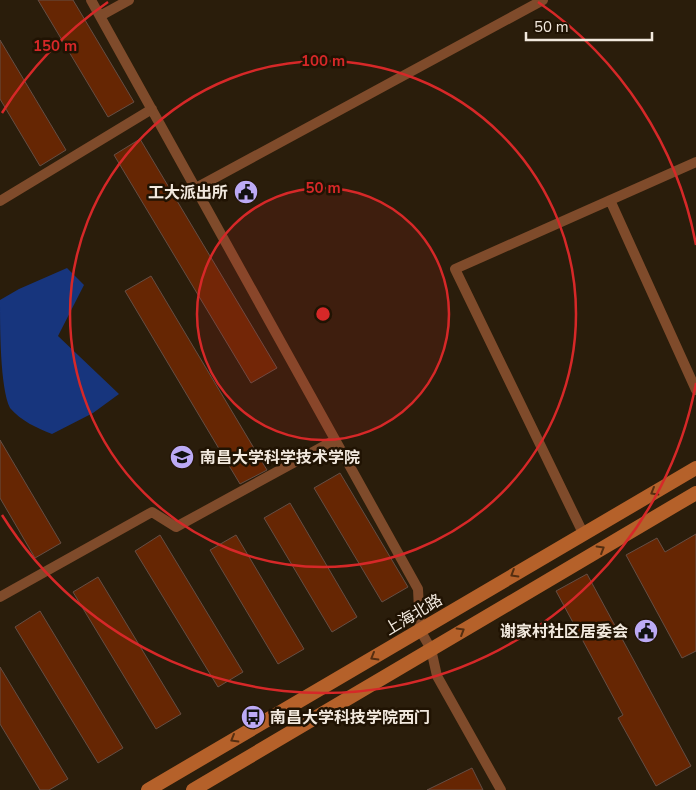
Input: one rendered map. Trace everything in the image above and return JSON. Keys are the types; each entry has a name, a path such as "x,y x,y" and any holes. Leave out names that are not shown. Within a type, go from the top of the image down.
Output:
{"main road":[{"name":"上海北路","path":"148,790 696,468"},
{"path":"193,790 696,493"}],"lane":[{"path":"91,0 418,589 420,630 431,649 437,676 501,790"},
{"path":"100,16 129,0"},
{"path":"196,188 543,0"},
{"path":"0,201 152,109"},
{"path":"583,533 455,269 696,162"},
{"path":"610,200 696,390"},
{"path":"0,596 152,512 176,526 335,440"}],"water":[{"path":"67,268 84,285 58,336 119,394 93,413 52,434 35,427 14,413 10,408 2,372 0,300 19,289"}],"building":[{"path":"38,0 73,0 134,102 108,117"},
{"path":"0,40 66,150 40,166 0,99"},
{"path":"140,139 277,368 251,383 114,155"},
{"path":"151,276 267,470 240,484 125,291"},
{"path":"0,440 61,543 35,558 0,498"},
{"path":"340,473 408,587 382,602 314,488"},
{"path":"290,503 357,617 332,632 264,518"},
{"path":"696,534 696,651 682,658 626,555 657,538 665,552"},
{"path":"160,535 243,672 218,687 135,551"},
{"path":"236,535 304,649 278,664 210,550"},
{"path":"587,574 691,766 656,786 618,718 623,715 556,591"},
{"path":"98,577 181,714 156,729 73,592"},
{"path":"40,611 123,748 98,763 15,627"},
{"path":"0,667 68,779 49,790 40,790 0,724"},
{"path":"472,768 483,790 427,790"}],"place":[{"name":"工大派出所","path":"246,192"},
{"name":"南昌大学科学技术学院","path":"182,457"},
{"name":"谢家村社区居委会","path":"646,631"},
{"name":"南昌大学科技学院西门","path":"253,717"}]}
